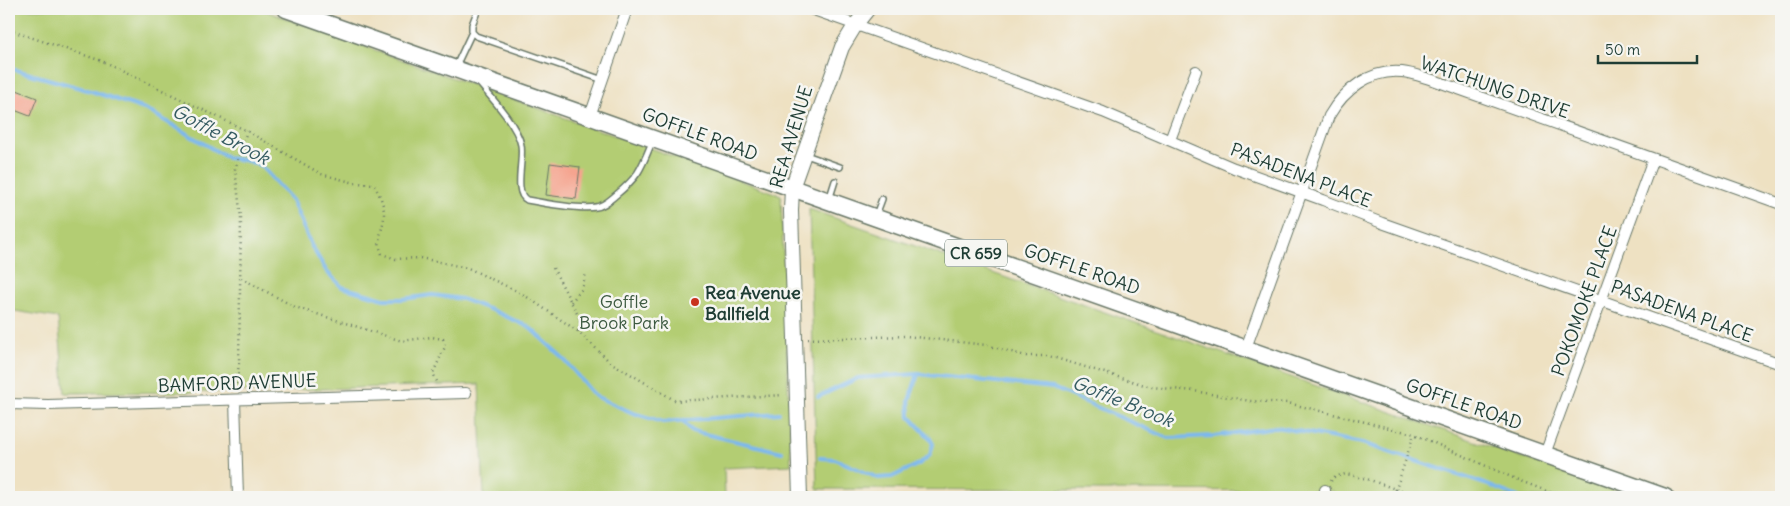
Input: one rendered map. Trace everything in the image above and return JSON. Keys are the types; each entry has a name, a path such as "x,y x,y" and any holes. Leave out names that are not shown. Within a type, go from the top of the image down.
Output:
{"main road":[{"name":"GOFFLE ROAD","path":"286,9 1665,497"}],"street":[{"path":"590,116 627,9"},
{"name":"PASADENA PLACE","path":"812,9 863,14 1234,168 1382,223 1781,364"},
{"name":"REA AVENUE","path":"800,497 791,211 792,188 842,47 863,14"},
{"path":"1170,140 1196,71"},
{"name":"WATCHUNG DRIVE","path":"1246,348 1323,133 1335,106 1343,96 1358,84 1378,74 1403,72 1436,81 1781,204"},
{"name":"POKOMOKE PLACE","path":"1545,454 1603,300 1653,159"},
{"name":"BAMFORD AVENUE","path":"9,404 48,405 466,393"},
{"path":"235,400 238,497"}],"lane":[{"path":"455,68 472,32 472,25 478,9"},
{"path":"472,32 476,36 602,80"},
{"path":"473,75 520,139 522,152 521,195 527,200 555,205 595,208 611,200 635,179 654,139"},
{"path":"803,154 840,167"},
{"path":"828,201 835,181"},
{"path":"875,218 882,199"}],"path":[{"path":"9,30 102,61 247,131 321,174 355,183 373,184 380,194 384,214 378,244 382,254 396,259 420,258 468,268 521,293 579,332 610,362 676,401 797,395"},
{"path":"235,400 239,363 241,218 235,169 247,131"},
{"path":"553,268 580,319 579,332"},
{"path":"571,302 582,289 586,273"},
{"path":"241,278 295,307 402,341 431,337 443,339 445,347 434,373 442,394"},
{"path":"795,339 906,336 986,345 1026,356 1049,356 1151,387 1194,391 1250,401 1288,403 1414,434 1518,480 1562,497"},
{"path":"1388,497 1396,489 1414,434"},
{"path":"1325,494 1334,477 1346,474 1367,479 1418,497"}],"green space":[{"name":"Goffle Brook Park","path":"9,9 260,9 781,195 791,465 724,468 725,497 484,497 479,384 229,392 65,393 58,318 9,310"},
{"path":"809,209 1635,497 1333,497 1333,491 817,489"}],"building":[{"path":"9,87 37,98 30,116 9,108"},
{"path":"550,163 580,167 576,199 546,195"}],"waterway":[{"name":"Goffle Brook","path":"9,68 91,91 147,110 228,158 245,160 261,166 292,200 311,245 327,272 342,287 384,299 403,299 432,295 462,299 494,311 529,327 562,357 595,396 633,413 663,422 779,413"},
{"name":"Goffle Brook","path":"818,397 858,378 918,374 1053,388 1168,438 1214,436 1276,427 1362,443 1518,497"},
{"name":"Goffle Brook","path":"820,458 835,459 878,478 892,477 919,464 930,455 933,444 910,417 909,401 918,374"},
{"name":"Goffle Brook","path":"683,421 692,431 782,452"}],"place":[{"name":"Rea Avenue Ballfield","path":"695,302"}]}
